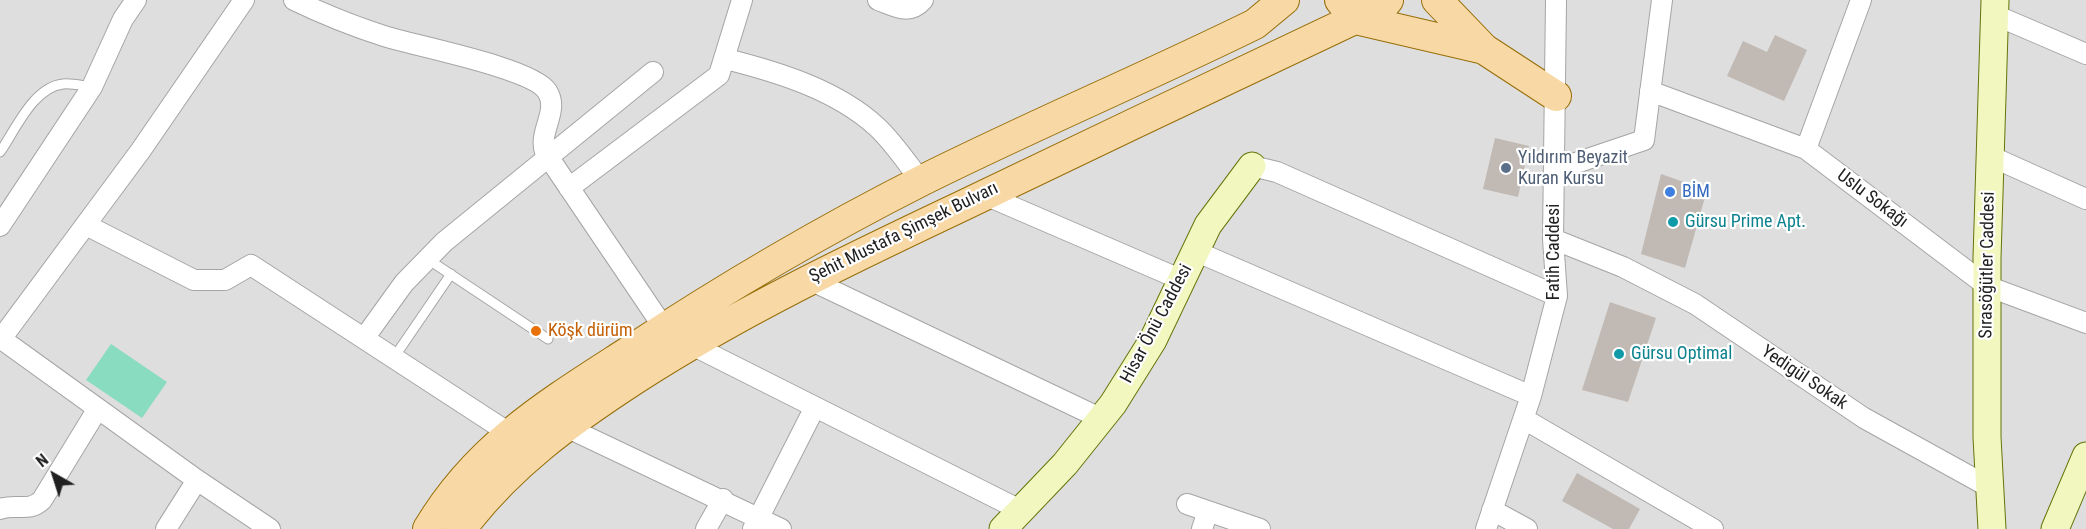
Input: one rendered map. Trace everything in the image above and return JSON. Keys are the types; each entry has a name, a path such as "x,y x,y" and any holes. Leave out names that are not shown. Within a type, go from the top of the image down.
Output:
{"main road":[{"name":"Şehit Mustafa Şimşek Bulvarı","path":"461,529 555,416 664,328 739,281 921,181 1255,24 1284,0"},
{"name":"Şehit Mustafa Şimşek Bulvarı","path":"428,529 462,480 509,433 555,416 808,279 985,195 1347,9 1384,5 1388,0"},
{"path":"1437,0 1484,49 1556,96"},
{"path":"1347,9 1484,49"}],"street":[{"path":"0,226 92,87 123,19 135,0"},
{"path":"244,0 86,225 0,339 97,410 270,529"},
{"path":"294,0 381,35 490,63 536,80 547,91 552,107 542,140 548,157 664,328"},
{"path":"569,188 710,85 719,75 726,59 742,0"},
{"path":"878,0 904,10 913,8 923,0"},
{"name":"Fatih Caddesi","path":"1486,529 1524,419 1557,296 1553,239 1556,0"},
{"path":"1555,170 1644,140 1662,0"},
{"path":"1806,149 1861,0"},
{"path":"1995,7 2086,54"},
{"name":"Sırasöğütler Caddesi","path":"1992,529 1989,487 1987,286 1995,7"},
{"path":"726,59 774,71 855,110 888,138 921,181"},
{"path":"365,337 404,283 426,258 653,72"},
{"name":"Uslu Sokağı","path":"1650,91 1806,149 1987,286 2086,323"},
{"path":"1990,156 2086,200"},
{"path":"1252,166 1277,172 1557,296"},
{"name":"Hisar Önü Caddesi","path":"1012,520 1065,464 1102,419 1153,340 1208,225 1252,166"},
{"path":"985,195 1182,280"},
{"path":"86,225 194,280 225,280 251,265 395,356 509,433"},
{"name":"Yedigül Sokak","path":"1553,239 1623,267 1695,304 1864,418 1989,487"},
{"path":"1195,251 1531,396"},
{"path":"808,279 1102,419"},
{"path":"690,344 815,407 1012,520"},
{"path":"756,524 815,407"},
{"path":"0,509 10,506 29,508 42,500 97,410"},
{"path":"555,416 723,499 756,524 781,529"},
{"path":"1524,419 1713,529"},
{"path":"2055,529 2086,458"},
{"path":"166,529 197,480"},
{"path":"706,529 723,499"},
{"path":"1187,504 1205,520 1260,529"},
{"path":"1492,510 1527,529"}],"lane":[{"path":"0,152 32,105 46,92 63,84 92,87"},
{"path":"426,258 548,339"},
{"path":"395,356 451,274"}],"shaded area":[{"path":"0,0 2086,0 2086,529 0,529"}],"green space":[{"path":"111,344 167,382 142,418 86,380"}],"building":[{"path":"1775,35 1807,50 1784,101 1727,76 1743,41 1767,52"},
{"name":"Yıldırım Beyazit Kuran Kursu","path":"1495,138 1529,146 1518,197 1483,189"},
{"name":"Gürsu Prime Apt.","path":"1661,174 1707,190 1685,268 1641,254"},
{"name":"Gürsu Optimal","path":"1610,302 1656,318 1628,402 1582,390"},
{"path":"1577,473 1640,509 1629,529 1613,529 1562,501"}],"place":[{"name":"Yıldırım Beyazit Kuran Kursu","path":"1506,168"},
{"name":"BİM","path":"1670,192"},
{"name":"Gürsu Prime Apt.","path":"1673,222"},
{"name":"Köşk dürüm","path":"536,331"},
{"name":"Gürsu Optimal","path":"1619,354"}]}
